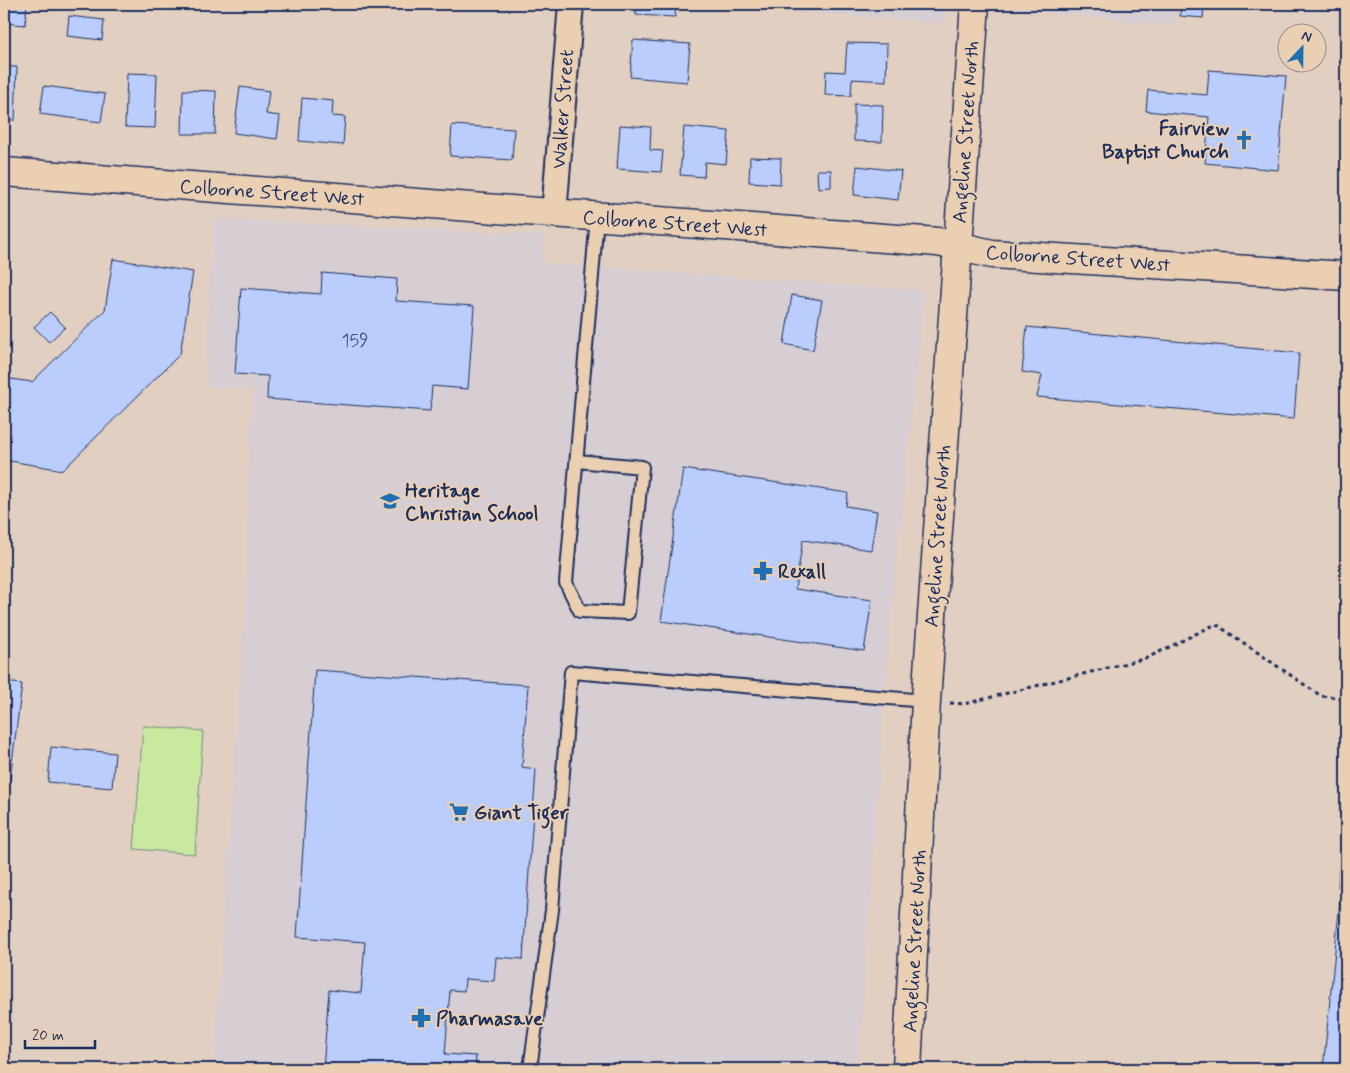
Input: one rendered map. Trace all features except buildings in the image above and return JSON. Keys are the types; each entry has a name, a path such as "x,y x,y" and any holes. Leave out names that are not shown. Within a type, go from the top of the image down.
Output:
{"main road":[{"name":"Angeline Street North","path":"907,1069 926,701 974,4"},
{"name":"Colborne Street West","path":"4,172 938,242 992,254 1346,276"}],"street":[{"name":"Walker Street","path":"554,214 571,4"}],"lane":[{"path":"577,461 642,467 628,613 580,611 566,583 597,217"},
{"path":"530,1069 552,910 570,672 926,701"}],"path":[{"path":"926,701 964,704 1147,658 1216,624 1321,696 1346,698"}],"shaded area":[{"path":"743,4 945,4 944,23 743,8"},
{"path":"1021,4 1177,4 1175,25 1020,10"},
{"path":"213,219 544,235 543,263 924,291 887,658 858,1069 213,1069 245,613 252,389 206,387"}],"green space":[{"path":"143,726 203,731 195,854 134,849"}],"place":[{"name":"Fairview Baptist Church","path":"1244,140"},
{"name":"Heritage Christian School","path":"390,501"},
{"name":"Rexall","path":"763,571"},
{"name":"Giant Tiger","path":"459,812"},
{"name":"Pharmasave","path":"421,1018"}]}
